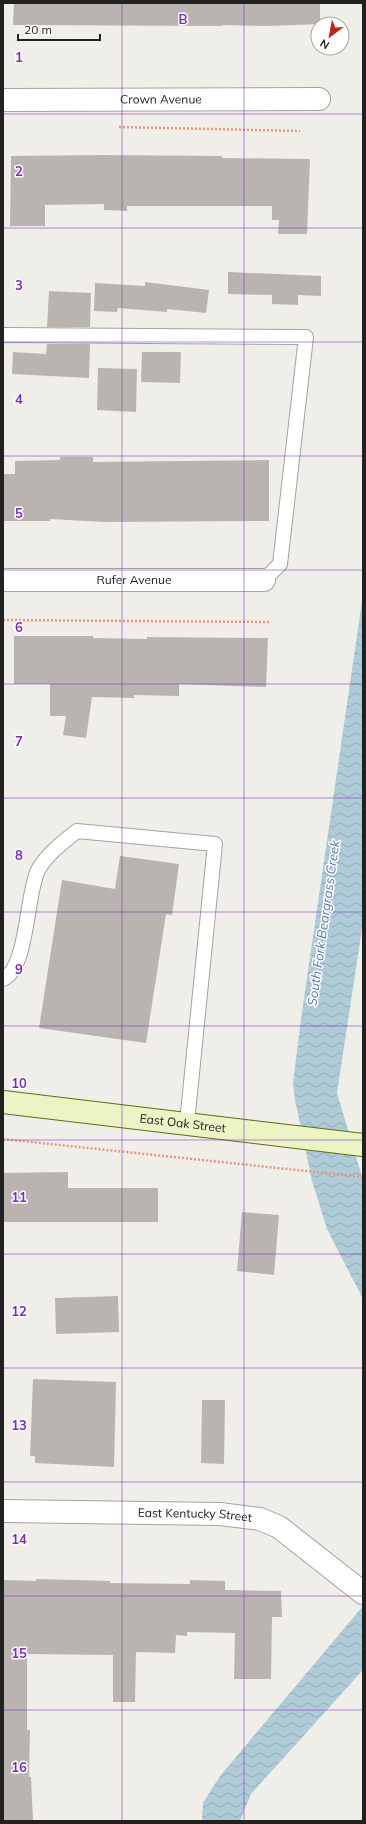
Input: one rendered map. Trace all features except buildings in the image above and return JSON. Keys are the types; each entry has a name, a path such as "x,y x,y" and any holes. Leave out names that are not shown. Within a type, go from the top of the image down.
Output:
{"main road":[{"name":"East Oak Street","path":"3,1102 363,1145"}],"street":[{"name":"Crown Avenue","path":"3,100 319,99"},
{"name":"Rufer Avenue","path":"3,580 264,580"},
{"name":"East Kentucky Street","path":"3,1511 220,1514 242,1515 260,1519 279,1527 363,1593"}],"lane":[{"path":"3,335 306,337 280,564 264,580"},
{"path":"3,979 8,977 15,968 23,944 32,890 38,871 53,851 77,831 215,844 187,1123"}],"path":[{"path":"118,127 300,131"},
{"path":"3,620 270,622"},
{"path":"3,1139 363,1177"}],"water":[{"name":"South Fork Beargrass Creek","path":"363,594 363,922 337,1093 363,1180 363,1299 327,1229 312,1181 295,1100 293,1083"},
{"path":"363,1606 363,1670 251,1794 240,1821 202,1821 203,1803 220,1776"}]}
